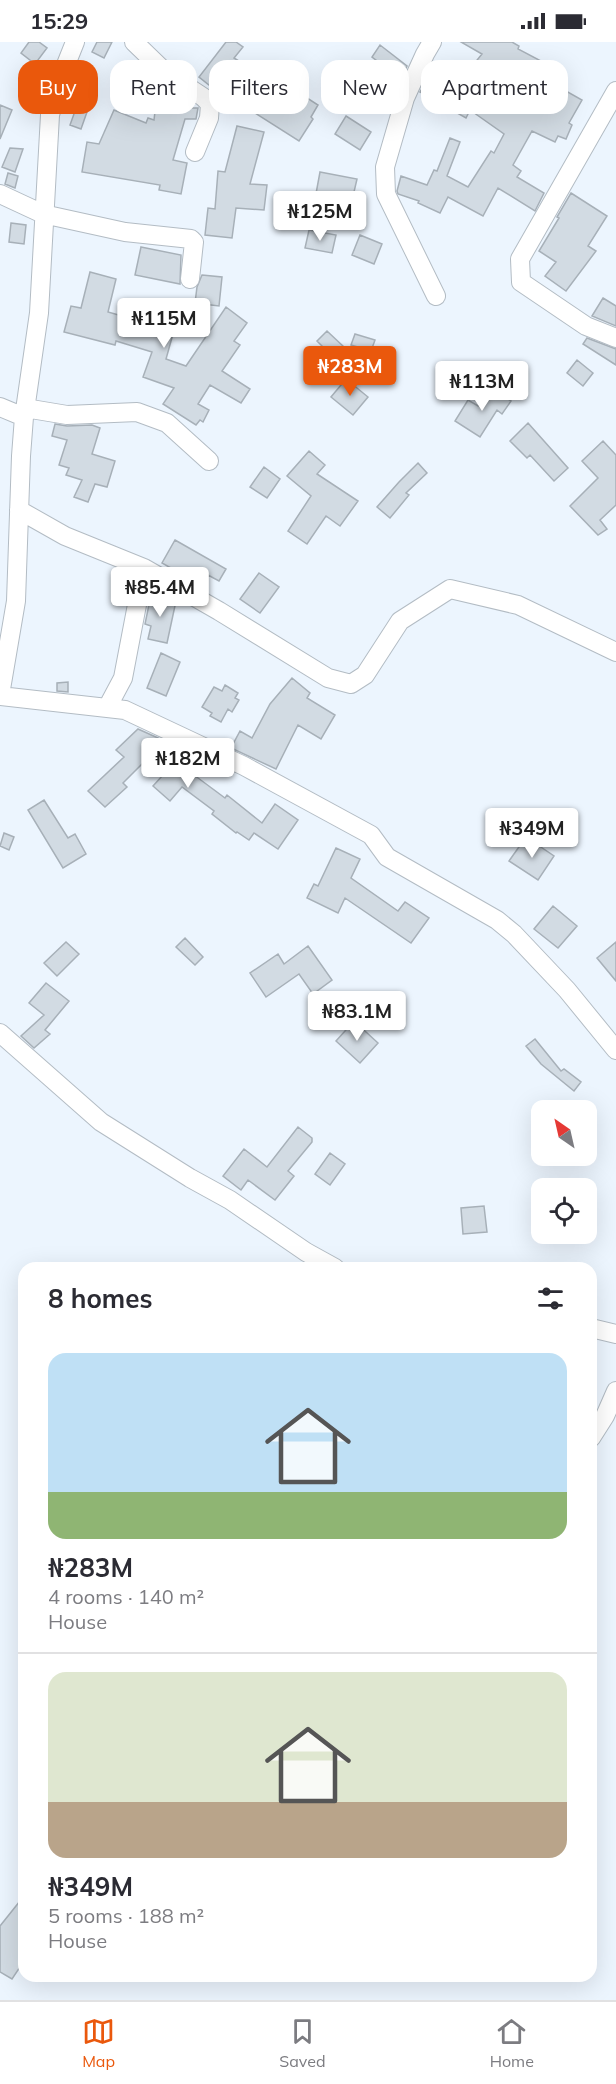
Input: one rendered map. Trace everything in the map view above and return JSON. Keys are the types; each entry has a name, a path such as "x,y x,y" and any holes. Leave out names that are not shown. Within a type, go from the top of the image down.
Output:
{"street":[{"path":"75,42 59,82 50,115 39,313 25,413 16,601 0,696 125,710 244,766 371,835 387,857 478,908 514,934 567,990 616,1050"},
{"path":"134,42 165,72 210,104 209,118 195,152"},
{"path":"432,42 405,98 385,167 386,194 436,296"},
{"path":"616,91 520,259 521,282 586,326 616,338"},
{"path":"0,194 44,214 125,232 191,239 194,242 190,279"},
{"path":"0,407 25,413 67,415 137,412 167,423 209,461"},
{"path":"19,510 65,536 144,568 219,610 328,678 351,684 364,675 400,621 450,589 518,604 616,652"},
{"path":"107,708 123,678 144,568"},
{"path":"0,1033 100,1122 230,1200 324,1262"},
{"path":"597,1329 616,1334"},
{"path":"597,1429 616,1391"}],"building":[{"path":"29,42 39,42 47,48 38,60 30,60 21,53"},
{"path":"97,42 112,42 104,58 92,52"},
{"path":"226,42 236,42 243,47 234,58 237,60 212,60"},
{"path":"461,42 512,42 519,46 518,49 539,60 477,60 482,54"},
{"path":"380,45 399,60 376,60 372,57"},
{"path":"209,64 209,85 199,77"},
{"path":"568,92 582,100 569,123 572,125 566,139 558,136 555,142 532,131 513,165 521,171 517,177 544,193 535,211 498,188 483,216 448,197 440,213 418,203 419,201 398,194 401,176 427,185 434,170 437,171 450,138 460,142 447,176 468,187 491,151 494,153 504,134 476,114 568,114"},
{"path":"309,99 318,105 311,117 313,119 299,141 257,114 309,114"},
{"path":"0,105 12,110 0,139"},
{"path":"74,114 86,114 81,129 70,125"},
{"path":"112,114 124,114 146,123 148,118 154,120 155,114 197,114 196,119 185,119 173,160 187,163 181,194 159,190 160,185 82,172 87,142 99,144"},
{"path":"346,116 371,132 360,150 335,134"},
{"path":"237,126 264,132 250,184 267,185 264,210 236,208 232,238 205,235 208,208 215,209 218,171 225,172"},
{"path":"10,148 23,149 15,172 2,167"},
{"path":"320,172 357,179 351,205 315,199"},
{"path":"8,173 18,176 15,188 5,184"},
{"path":"571,193 607,216 588,246 596,251 566,291 545,276 556,262 539,251"},
{"path":"11,223 26,225 24,244 9,242"},
{"path":"309,230 336,235 332,253 305,248"},
{"path":"360,235 382,244 374,264 352,255"},
{"path":"141,247 181,255 180,284 135,275"},
{"path":"90,272 116,279 108,312 173,334 166,359 186,366 226,307 247,323 234,341 240,345 222,371 250,389 241,403 210,385 198,404 209,410 203,422 200,420 196,425 163,404 174,388 143,377 152,352 116,341 115,345 64,332 71,306 81,308"},
{"path":"202,275 222,277 219,306 195,303 197,287"},
{"path":"603,298 616,306 616,326 592,316"},
{"path":"327,331 344,347 334,358 317,341"},
{"path":"355,334 375,340 371,351 351,345"},
{"path":"587,338 616,349 616,365 583,344"},
{"path":"577,360 593,373 583,386 567,373"},
{"path":"346,379 368,397 353,415 331,397"},
{"path":"490,387 511,401 502,414 497,410 480,437 455,421 468,400 478,406"},
{"path":"528,423 568,468 554,481 530,455 527,458 510,441"},
{"path":"55,424 92,425 100,428 92,454 115,461 107,487 95,484 88,502 74,497 82,480 66,475 69,468 59,465 67,440 52,436"},
{"path":"603,441 616,455 616,505 600,520 607,529 598,535 570,506 598,478 582,461"},
{"path":"309,451 325,465 317,474 358,501 340,526 326,516 307,544 288,531 311,496 287,476"},
{"path":"418,463 427,473 406,493 409,495 390,518 377,507"},
{"path":"264,467 280,479 267,498 250,487"},
{"path":"175,540 226,569 219,581 208,575 202,586 162,563"},
{"path":"259,573 279,587 260,613 240,599"},
{"path":"151,595 176,601 167,643 148,639 151,626 145,624"},
{"path":"161,653 180,662 166,696 147,688"},
{"path":"292,678 310,693 307,698 335,715 321,739 298,725 276,769 231,748 240,731 252,738 270,704"},
{"path":"68,682 68,692 57,691 57,683"},
{"path":"225,685 238,693 235,698 239,700 232,712 228,709 221,722 210,716 212,713 202,707 214,687 222,691"},
{"path":"138,729 158,738 193,769 190,772 225,798 227,795 262,823 275,804 298,820 278,849 254,833 249,840 236,833 212,814 214,811 182,787 170,801 153,786 163,775 146,760 123,783 127,787 105,807 88,791 124,757 116,750"},
{"path":"44,800 68,838 75,834 86,854 63,868 28,810"},
{"path":"4,833 14,837 9,850 0,846"},
{"path":"526,837 554,856 538,880 509,861"},
{"path":"336,848 360,859 351,878 398,911 405,902 429,918 411,943 345,898 338,913 307,898 314,884 318,886"},
{"path":"553,906 577,926 558,948 534,929"},
{"path":"185,938 203,957 195,965 176,947"},
{"path":"66,942 79,954 57,976 44,963"},
{"path":"616,942 616,981 597,958"},
{"path":"308,946 332,980 313,994 299,974 266,997 250,973 278,954 284,964"},
{"path":"46,983 69,1001 45,1030 50,1034 34,1048 21,1036 44,1015 29,1003"},
{"path":"354,1021 378,1043 360,1063 336,1041"},
{"path":"535,1039 561,1071 564,1069 581,1082 574,1091 541,1064 526,1046"},
{"path":"298,1127 312,1138 312,1142 288,1171 294,1176 275,1200 248,1180 241,1190 223,1176 244,1149 267,1167"},
{"path":"330,1153 345,1164 330,1185 315,1174"},
{"path":"484,1206 487,1232 463,1234 461,1208"},
{"path":"18,1904 18,1970 12,1979 0,1972 0,1926"}]}
